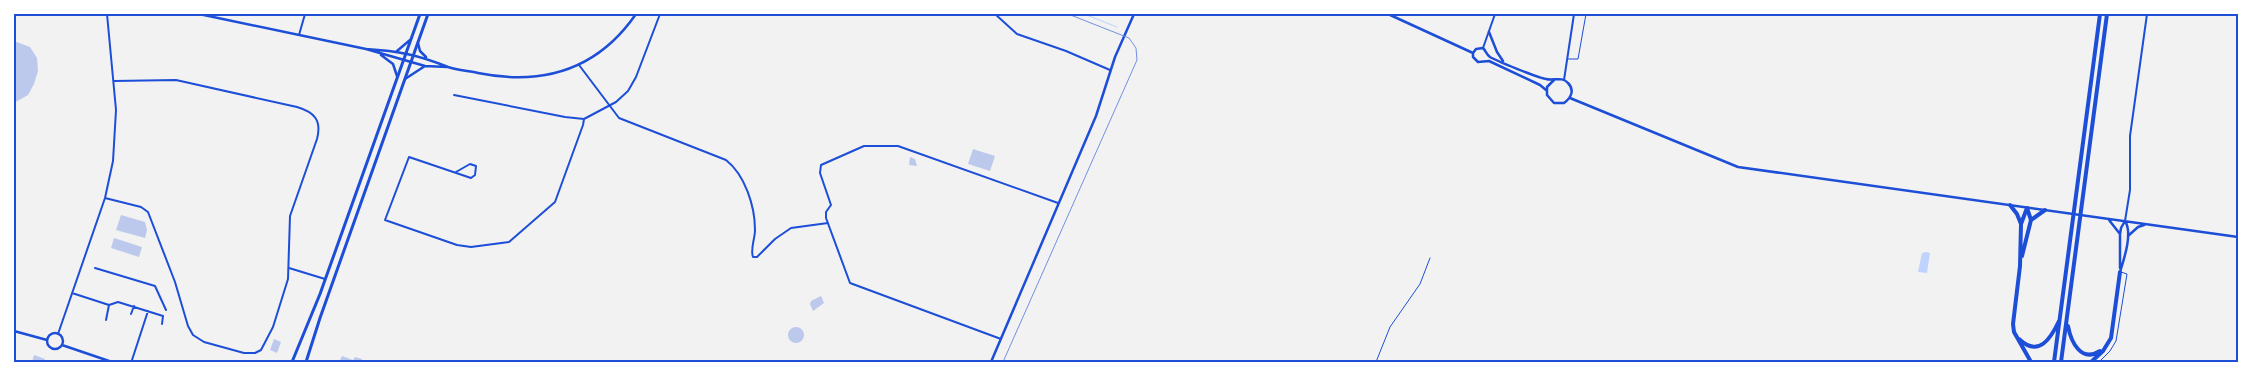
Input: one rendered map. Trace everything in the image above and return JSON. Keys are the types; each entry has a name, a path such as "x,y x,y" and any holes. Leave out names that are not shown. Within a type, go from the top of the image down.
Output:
{"highway":[{"path":"2054,362 2100,14"},
{"path":"2061,362 2107,14"},
{"path":"2010,205 2017,214 2021,224"},
{"path":"2020,266 2031,220 2027,208"},
{"path":"2027,208 2021,224 2020,266 2013,330 2031,362"},
{"path":"2031,220 2045,210"},
{"path":"2091,362 2106,347 2112,334 2120,272"},
{"path":"2016,336 2027,345 2042,345 2052,335 2060,316"},
{"path":"2067,321 2072,343 2080,351 2094,354 2106,347"}],"main road":[{"path":"292,362 309,325 326,279 420,14"},
{"path":"306,362 428,14"}],"street":[{"path":"58,334 105,198 115,143 116,110 107,14"},
{"path":"199,14 366,50 425,66 448,67 493,76 517,78 550,74 579,65 605,49 620,35 636,14"},
{"path":"300,35 304,14"},
{"path":"454,95 584,119 625,95 632,85 660,14"},
{"path":"995,14 1017,34 1066,51 1110,70"},
{"path":"992,362 1096,116 1110,70 1134,14"},
{"path":"1388,14 1473,53 1476,60 1484,61 1540,84 1546,90 1548,98 1554,103 1564,103 1570,98 1571,87 1564,80 1545,79 1487,54 1483,48"},
{"path":"1483,48 1495,14"},
{"path":"1564,80 1574,14"},
{"path":"2120,272 2120,228 2125,221 2130,190 2130,136 2147,14"},
{"path":"1489,32 1496,52 1504,62"},
{"path":"398,51 410,39"},
{"path":"418,42 420,51 427,58"},
{"path":"1473,53 1476,49 1483,48"},
{"path":"366,50 406,52 448,67"},
{"path":"379,54 393,64 398,76"},
{"path":"1484,61 1487,54"},
{"path":"579,65 615,114 625,121 726,160 733,166 739,174 751,204 755,230 751,251 753,257 757,257 775,238 791,228 828,223"},
{"path":"405,79 425,66"},
{"path":"105,198 141,207 148,212 175,282 188,326 193,335 204,342 244,353 255,353 261,350 273,328 288,279 290,216 318,139 319,128 316,117 312,112 297,107 176,80 114,81"},
{"path":"1546,90 1550,82 1554,80"},
{"path":"1570,98 1734,166 2238,237"},
{"path":"456,172 470,164 477,168 475,175 471,178 409,157 385,220 457,245 471,247 509,242 555,202 584,125 584,119"},
{"path":"1002,339 850,283 828,223 826,212 831,205 820,173 821,164 858,147 868,145 904,148 1059,203"},
{"path":"2108,218 2120,234"},
{"path":"2120,272 2127,239 2128,226 2125,221"},
{"path":"2120,240 2127,239 2138,227 2146,224"},
{"path":"95,268 155,286 166,310"},
{"path":"289,268 326,279"},
{"path":"72,293 109,305"},
{"path":"106,320 109,305 115,301 163,316 162,324"},
{"path":"131,314 134,306"},
{"path":"132,360 148,311"},
{"path":"14,331 47,340"},
{"path":"58,334 51,334 47,340 48,346 53,349 59,348 62,345"},
{"path":"58,334 63,340 62,345"},
{"path":"62,345 112,362"}],"lane":[{"path":"1567,58 1578,59 1586,14"},
{"path":"2099,362 2110,351 2116,340 2127,274 2120,272"}],"path":[{"path":"1376,362 1390,327 1420,284 1430,258"}],"water":[{"path":"1922,253 1930,253 1927,273 1918,272"}],"building":[{"path":"14,41 30,47 37,58 38,71 28,95 14,103"},
{"path":"973,149 995,156 990,171 968,164"},
{"path":"910,157 915,159 917,166 909,165"},
{"path":"121,215 145,222 147,230 145,238 116,230"},
{"path":"114,238 142,247 139,257 111,248"},
{"path":"821,296 824,303 813,311 810,304 811,301"},
{"path":"796,327 804,335 796,343 788,335"},
{"path":"274,339 281,342 277,353 270,350"},
{"path":"34,355 45,359 44,362 32,362"},
{"path":"342,356 353,360 355,357 362,359 361,362 339,362"}],"waterway":[{"path":"1084,14 1117,27"}],"tram line":[{"path":"1003,362 1137,60 1136,48 1129,38 1068,14"}]}
